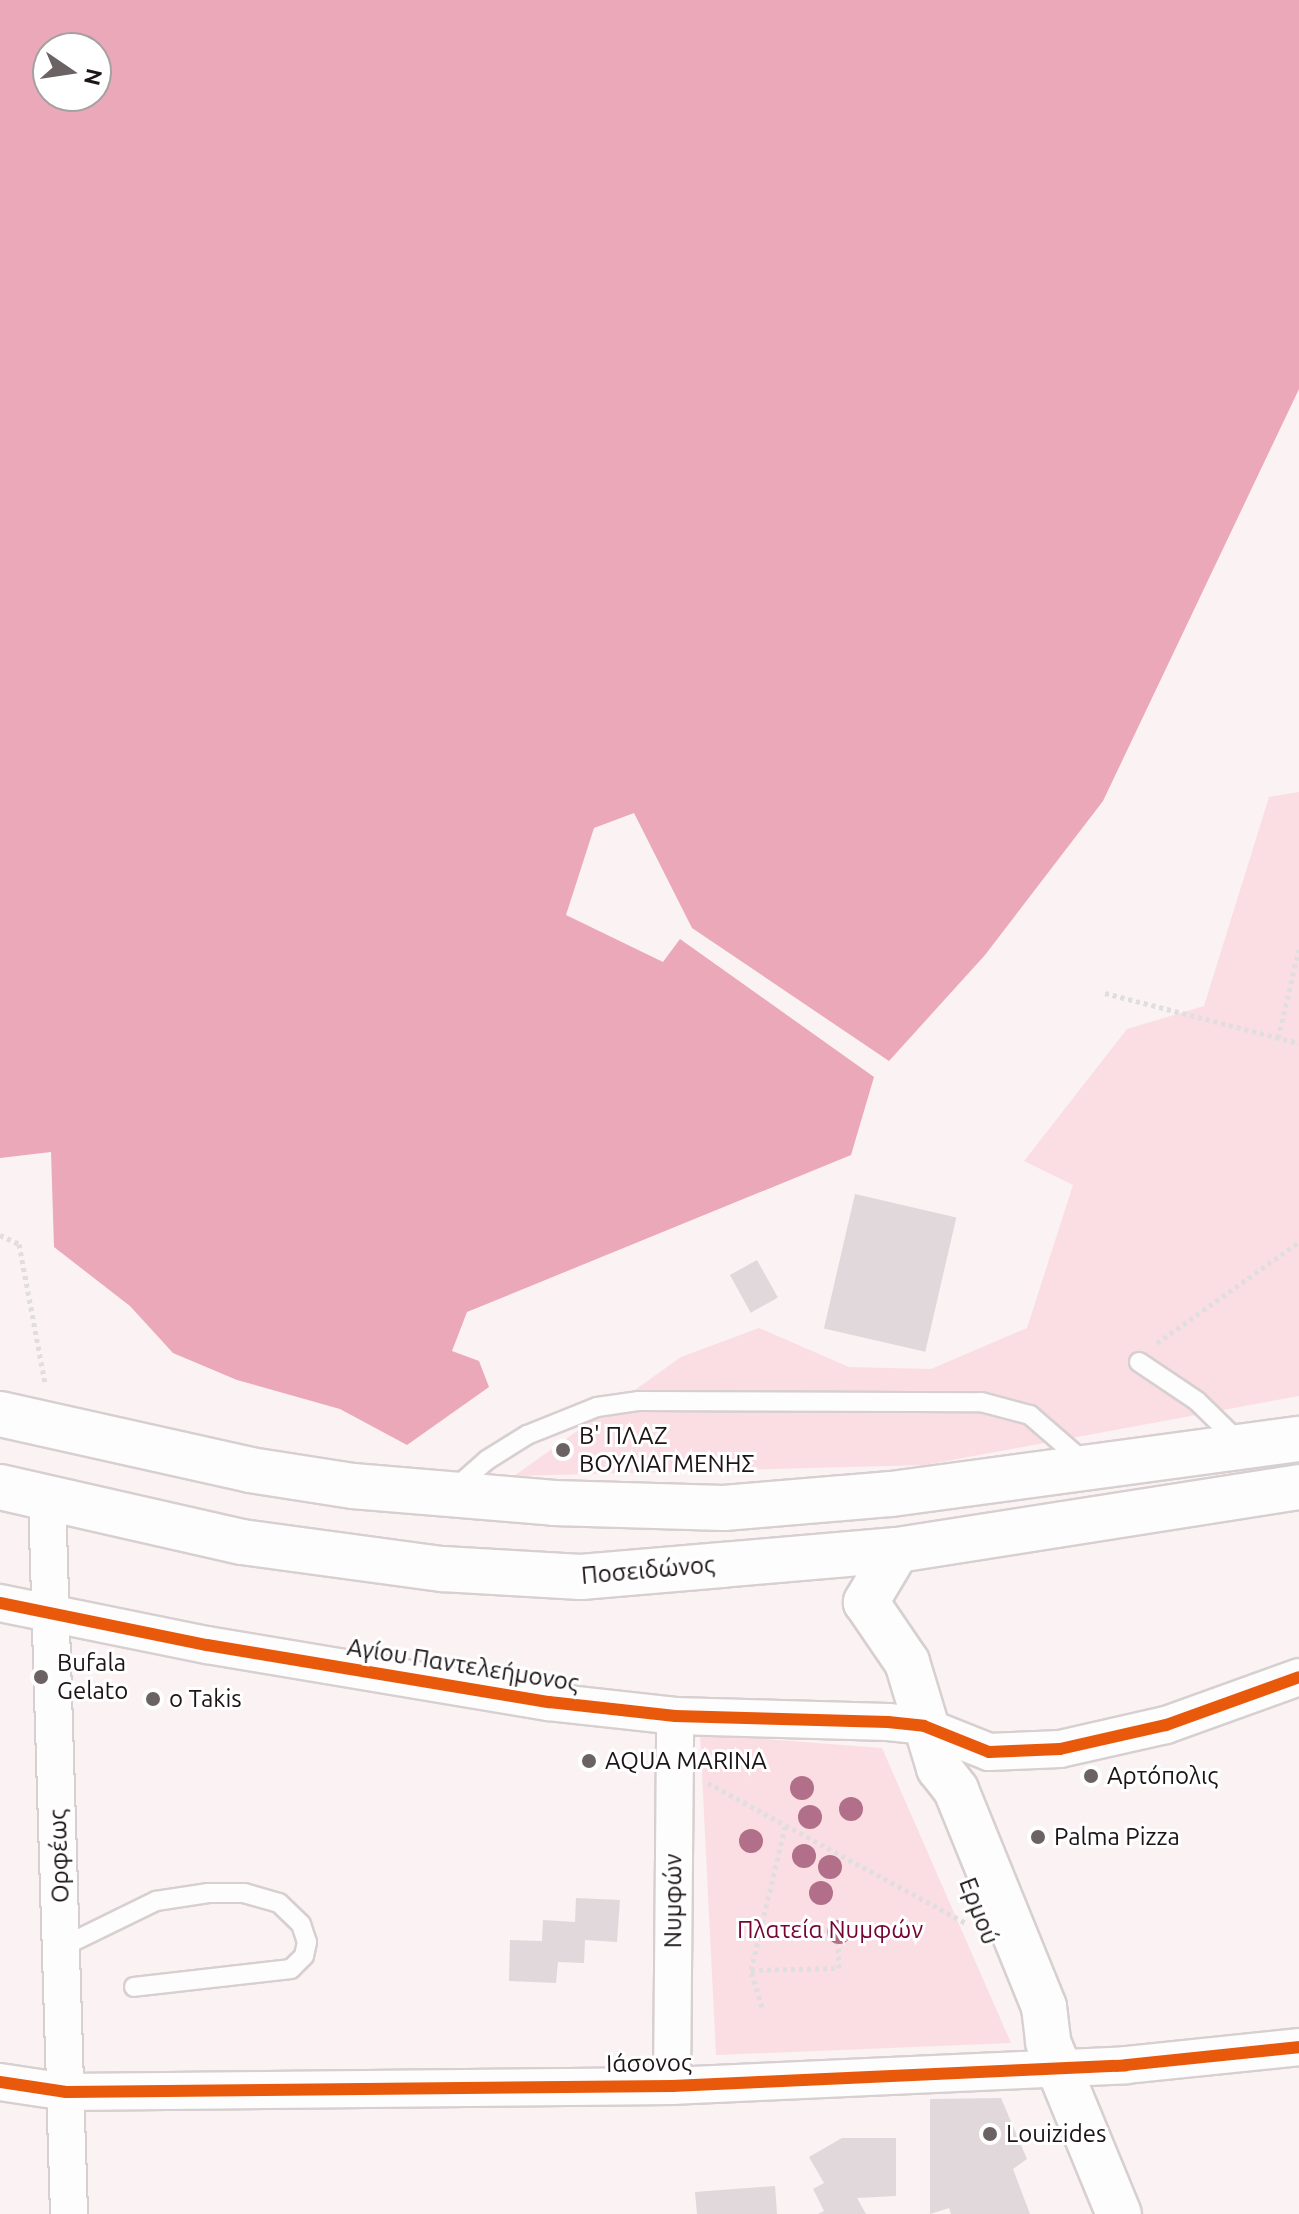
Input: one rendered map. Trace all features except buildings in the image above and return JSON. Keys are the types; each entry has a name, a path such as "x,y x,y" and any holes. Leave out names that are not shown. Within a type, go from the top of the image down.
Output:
{"main road":[{"path":"0,1414 250,1470 445,1497 724,1508 891,1494 1247,1450 1299,1439"},
{"name":"Ποσειδώνος","path":"0,1487 315,1553 566,1576 897,1550 1299,1487"},
{"name":"Ερμού","path":"891,1494 897,1550 892,1644 907,1662 939,1768 956,1790 1044,2007 1052,2054 1119,2214"},
{"name":"Ερμού","path":"939,1768 932,1791 1022,2025 1052,2054"}],"street":[{"name":"Ορφέως","path":"47,1498 69,2214"},
{"name":"Αγίου Παντελεήμονος","path":"0,1603 414,1681 675,1716 856,1719 924,1726 989,1752 1060,1749 1166,1725 1299,1677"},
{"name":"Νυμφών","path":"672,2086 675,1716"},
{"name":"Ιάσονος","path":"0,2082 66,2092 672,2086 1052,2054 1299,2047"}],"lane":[{"path":"1139,1362 1197,1401 1247,1450"},
{"path":"445,1497 487,1460 527,1435 597,1407 638,1401 981,1402 1030,1415 1093,1469"},
{"path":"62,1947 156,1901 208,1893 244,1893 279,1903 301,1924 304,1956 291,1969 134,1987"}],"path":[{"path":"1278,1038 1299,949"},
{"path":"1105,993 1299,1043"},
{"path":"0,1235 19,1244 52,1427"},
{"path":"1139,1362 1166,1333 1262,1273 1299,1242"},
{"path":"673,1764 988,1935"},
{"path":"762,2007 751,1970 785,1827"},
{"path":"751,1970 839,1968 837,1924"}],"green space":[{"path":"1299,792 1299,1396 925,1465 514,1476 681,1357 759,1328 849,1367 931,1369 1027,1328 1073,1185 1024,1161 1127,1029 1204,1006 1269,797"},
{"name":"Πλατεία Νυμφών","path":"700,1734 882,1748 1011,2043 716,2055"}],"shaded area":[{"path":"0,0 1299,0 1299,389 1103,801 985,955 889,1061 692,928 634,813 594,828 566,915 663,962 680,939 874,1077 851,1155 467,1312 452,1351 479,1361 489,1387 407,1445 340,1409 237,1380 173,1353 130,1306 54,1247 51,1152 0,1158"}],"cycle path":[{"path":"0,1603 207,1645 549,1702 675,1716 888,1722 924,1726 989,1752 1060,1749 1166,1725 1299,1677"},
{"path":"0,2082 66,2092 672,2086 1126,2065 1299,2047"}],"place":[{"name":"Β' ΠΛΑΖ ΒΟΥΛΙΑΓΜΕΝΗΣ","path":"563,1450"},
{"name":"Bufala Gelato","path":"41,1677"},
{"name":"o Takis","path":"153,1699"},
{"name":"AQUA MARINA","path":"589,1761"},
{"name":"Αρτόπολις","path":"1091,1776"},
{"name":"Palma Pizza","path":"1038,1837"},
{"name":"Louizides","path":"990,2134"}]}
